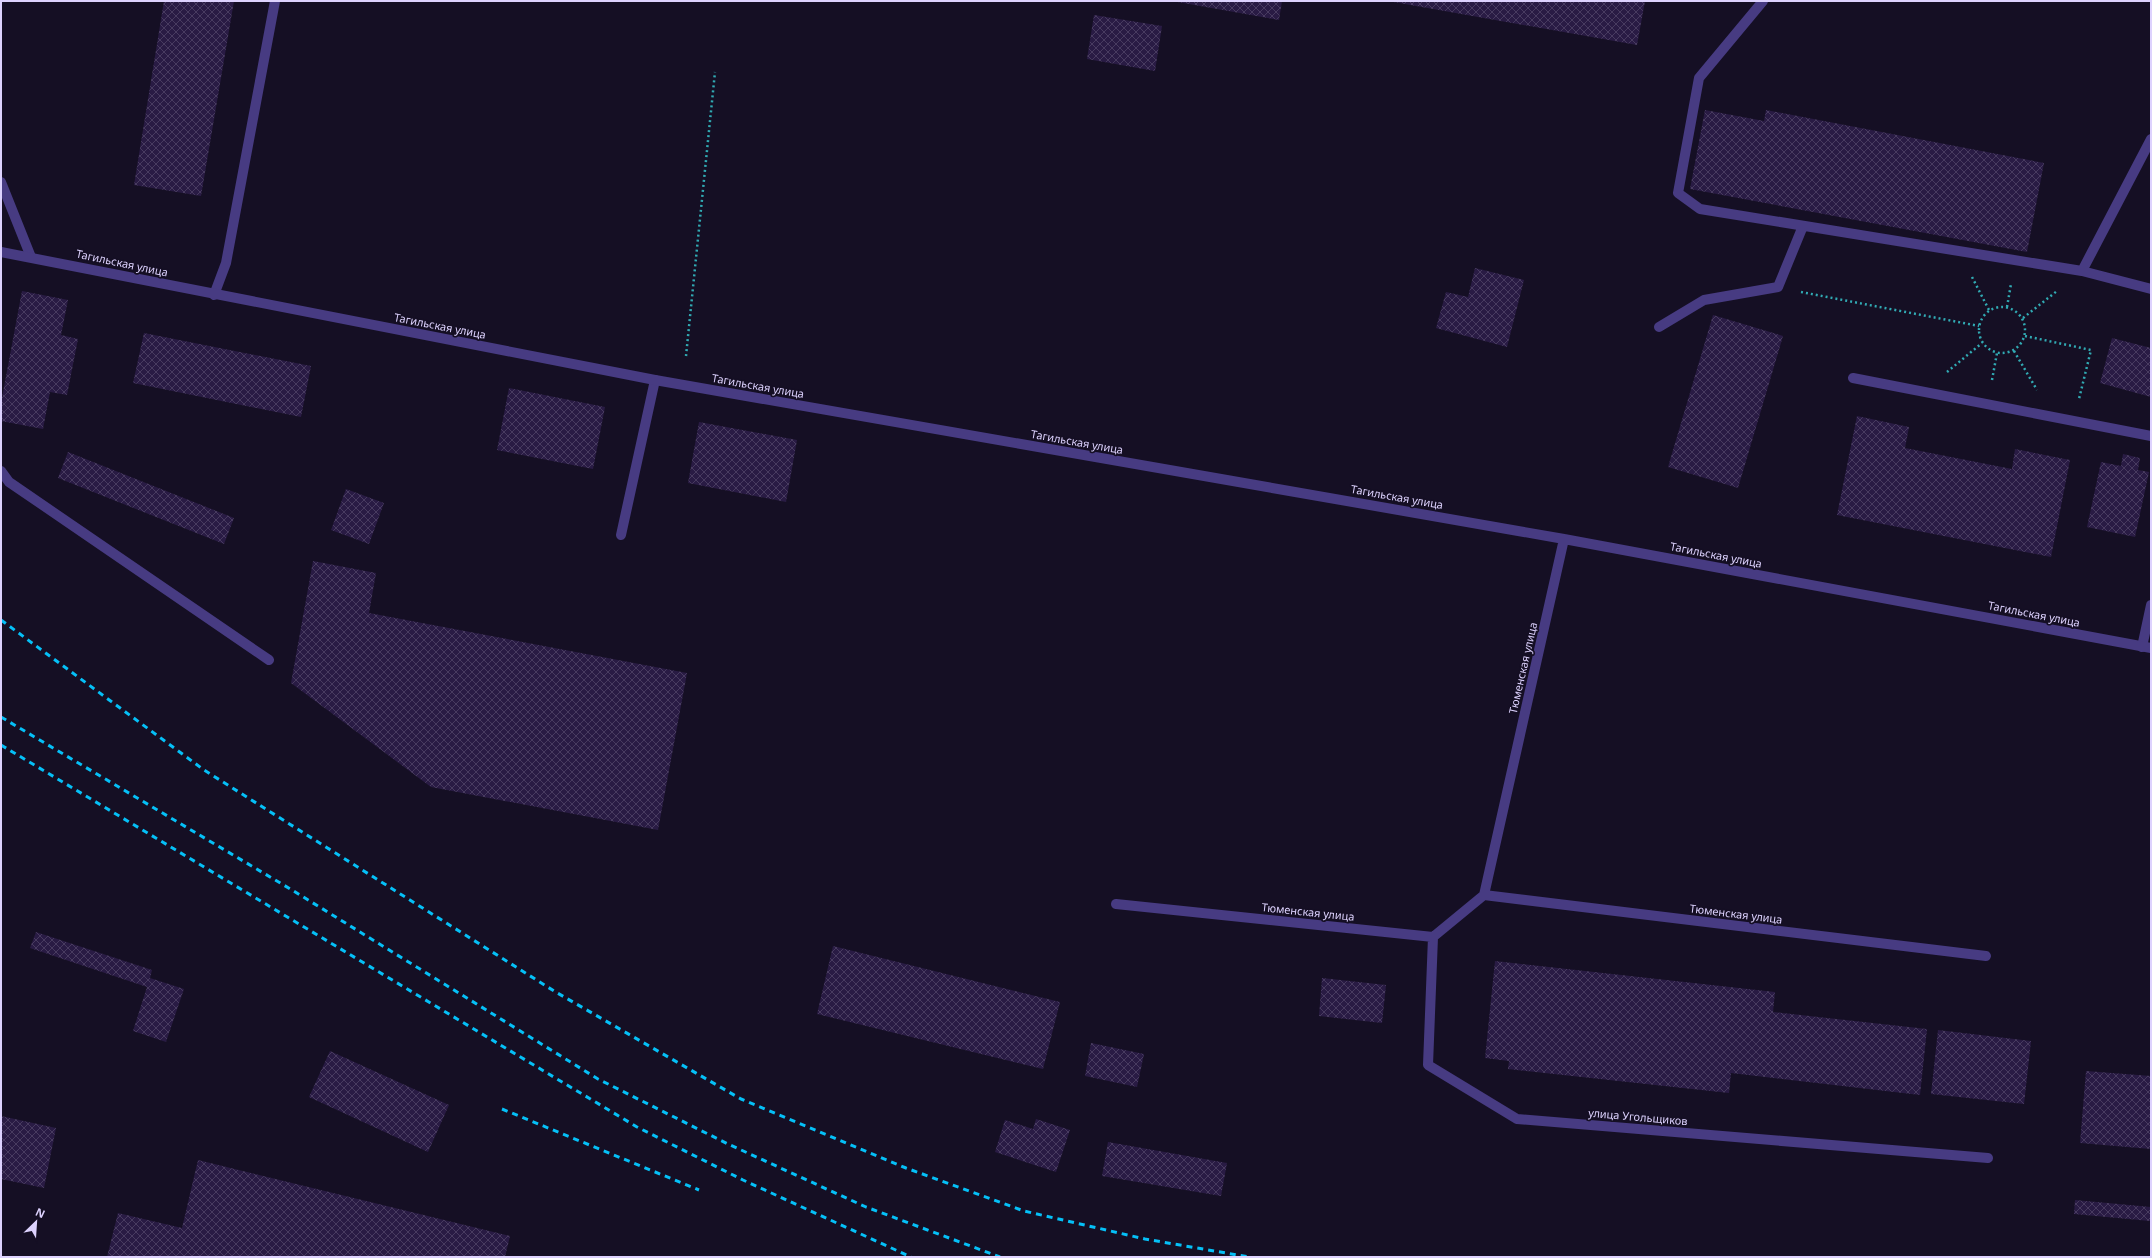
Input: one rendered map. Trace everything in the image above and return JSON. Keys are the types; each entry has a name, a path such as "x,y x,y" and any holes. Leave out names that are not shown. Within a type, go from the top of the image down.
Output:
{"street":[{"path":"214,295 226,263 274,1"},
{"path":"1763,1 1699,78 1678,193 1700,209 2082,271 2151,289"},
{"path":"2082,271 2151,138"},
{"path":"1,182 31,257"},
{"path":"1659,327 1704,300 1778,287 1803,226"},
{"name":"Тагильская улица","path":"1,252 214,295 655,380 1564,539 2146,647"},
{"path":"1853,378 2151,436"},
{"path":"621,535 655,380"},
{"path":"1,471 10,482 269,660"},
{"name":"Тюменская улица","path":"1564,539 1484,895 1986,956"},
{"path":"2146,647 2151,604"},
{"path":"1433,937 1484,895"},
{"name":"Тюменская улица","path":"1116,904 1433,937"},
{"name":"улица Угольщиков","path":"1433,937 1428,1065 1517,1119 1988,1158"}],"path":[{"path":"686,356 715,72"},
{"path":"1960,251 1989,310"},
{"path":"2023,318 2082,271"},
{"path":"1778,287 1979,326"},
{"path":"1998,307 2007,307 2016,311 2023,318 2026,327 2025,336 2021,345 2014,351 1997,353 1982,343 1979,335 1979,326 1982,318 1989,310 1998,307"},
{"path":"2025,336 2091,350 2074,421"},
{"path":"1924,392 1982,343"},
{"path":"2014,351 2054,417"}],"building":[{"path":"164,1 234,1 201,196 134,185"},
{"path":"1172,1 1282,1 1279,20"},
{"path":"1388,1 1645,1 1637,45"},
{"path":"1094,15 1162,26 1155,71 1087,59"},
{"path":"1705,110 1764,121 1766,110 2044,163 2027,252 1690,189"},
{"path":"1475,268 1524,280 1507,347 1436,328 1446,292 1468,297"},
{"path":"22,291 68,300 61,335 78,339 67,395 50,392 43,429 1,421 1,403"},
{"path":"1713,315 1783,336 1738,488 1668,467"},
{"path":"144,333 311,366 301,417 133,383"},
{"path":"2112,338 2151,348 2151,397 2100,383"},
{"path":"509,388 605,407 593,469 497,450"},
{"path":"1857,416 1909,427 1905,448 2012,469 2015,449 2070,460 2051,557 1837,515"},
{"path":"699,422 797,440 786,502 688,483"},
{"path":"68,452 234,518 224,544 58,478"},
{"path":"2123,454 2140,458 2138,470 2149,472 2135,537 2087,527 2101,462 2121,466"},
{"path":"346,489 384,503 369,544 331,530"},
{"path":"313,561 376,573 369,613 687,673 658,830 431,787 291,683"},
{"path":"36,932 152,970 150,978 184,989 166,1042 133,1031 147,987 30,948"},
{"path":"833,946 1060,1002 1043,1069 817,1014"},
{"path":"1495,961 1775,992 1773,1012 1927,1029 1920,1095 1731,1073 1729,1093 1508,1069 1509,1061 1485,1058"},
{"path":"1322,978 1386,985 1382,1023 1319,1016"},
{"path":"1938,1030 2031,1041 2024,1104 1931,1094"},
{"path":"1091,1043 1144,1054 1137,1087 1085,1076"},
{"path":"330,1051 449,1105 428,1152 309,1097"},
{"path":"2086,1071 2151,1076 2151,1149 2080,1143"},
{"path":"1,1116 56,1128 44,1188 1,1179"},
{"path":"1036,1119 1070,1130 1056,1172 995,1152 1005,1120 1033,1129"},
{"path":"1108,1142 1227,1163 1221,1196 1102,1176"},
{"path":"198,1160 510,1236 505,1257 107,1257 118,1213 182,1228"},
{"path":"2075,1200 2151,1207 2150,1221 2074,1214"}],"railway":[{"path":"1,620 204,770 554,991 741,1099 906,1168 1024,1211 1145,1239 1249,1257"},
{"path":"1,717 292,890 598,1079 728,1144 866,1207 1000,1257"},
{"path":"1,745 637,1127 743,1180 911,1257"},
{"path":"502,1109 699,1190"}]}
